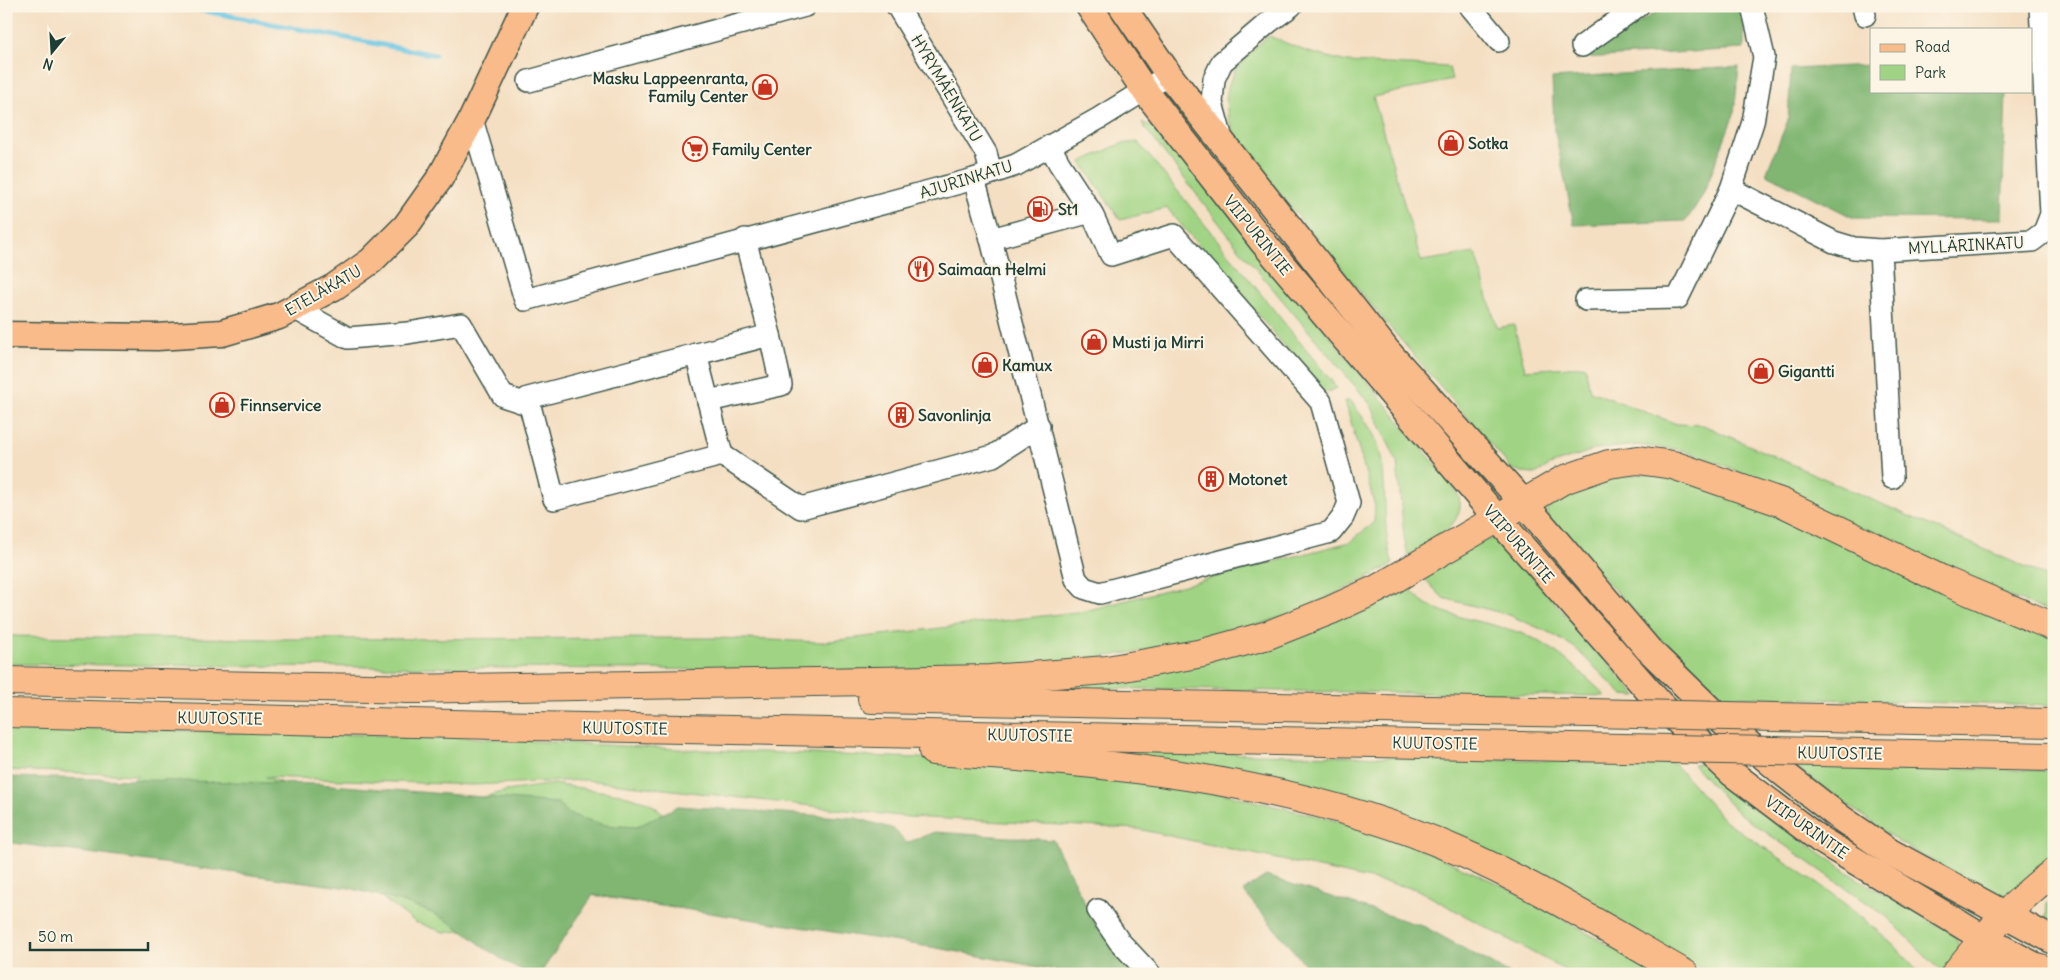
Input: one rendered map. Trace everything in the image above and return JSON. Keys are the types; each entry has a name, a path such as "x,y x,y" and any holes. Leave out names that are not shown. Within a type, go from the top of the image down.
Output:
{"highway":[{"path":"406,688 990,679 1107,670 1203,653 1268,635 1331,610 1377,589 1563,480 1609,464 1638,460 1673,465 1784,503 1947,582 2054,626"},
{"name":"KUUTOSTIE","path":"6,681 2054,723"},
{"name":"KUUTOSTIE","path":"6,713 534,726 2054,757"},
{"path":"534,726 1038,758 1143,770 1284,793 1375,820 1455,850 1516,879 1685,974"},
{"path":"1955,974 1983,938 2040,882 2054,872"},
{"path":"1974,974 2002,964 2020,964 2045,971"}],"main road":[{"name":"ETELÄKATU","path":"6,334 157,337 222,333 279,316 334,287 371,261 406,226 440,178 472,119 524,6"},
{"name":"VIIPURINTIE","path":"1089,6 1146,91 1262,241 1496,518 1662,706 1734,774 1819,838 1983,938 2045,971"},
{"name":"VIIPURINTIE","path":"1122,6 1169,75 1224,147 1388,352 1523,502 1648,649 1723,722 1783,773 1842,819 1890,852 2054,941"}],"street":[{"path":"529,81 805,6"},
{"name":"HYRYMÄENKATU","path":"897,6 986,153 983,176 991,239 1076,578 1084,588 1100,593 1330,532 1343,517 1349,503 1321,402 1174,235 1111,256 1091,212"},
{"path":"1224,147 1212,104 1214,79 1222,62 1291,6"},
{"path":"1470,6 1499,41"},
{"path":"1582,46 1638,6"},
{"path":"1586,300 1678,298 1731,188 1753,122 1764,57 1752,6"},
{"name":"MYLLÄRINKATU","path":"1731,188 1834,242 1854,248 1880,250 2032,241 2044,232 2052,214 2048,39 2040,6"},
{"name":"AJURINKATU","path":"472,119 525,300 983,176 1016,165 1146,91 1169,75"},
{"path":"991,239 1091,212 1050,146"},
{"path":"708,401 781,385 745,239"},
{"path":"1880,250 1892,478"},
{"path":"294,308 348,338 408,333 461,324 503,396 530,405"},
{"path":"722,455 554,499 528,398 770,335"},
{"path":"696,354 722,455 801,508 993,456 1039,426"},
{"path":"1098,910 1119,942 1150,974"}],"green space":[{"path":"1666,6 1741,6 1744,11 1744,49 1582,58"},
{"path":"1269,36 1308,52 1347,62 1449,67 1452,80 1373,97 1421,261 1475,253 1497,328 1514,325 1525,370 1585,366 1590,391 1677,424 1703,425 2054,580 2054,613 2005,595 1719,463 1682,450 1638,445 1596,449 1550,465 1535,474 1522,473 1512,469 1342,270 1253,161 1238,138 1228,115 1226,102 1230,80 1243,61"},
{"path":"1870,65 1870,92 2006,92 2002,219 1854,218 1766,174 1788,120 1791,69"},
{"path":"1739,67 1734,114 1703,195 1686,221 1574,225 1554,127 1552,78"},
{"path":"1142,122 1154,128 1172,145 1453,487 1458,495 1460,505 1458,515 1445,532 1426,546 1408,556 1404,537 1397,462 1371,405 1240,250"},
{"path":"1138,142 1337,388 1325,393 1167,208 1120,220 1081,162 1120,144"},
{"path":"1345,401 1351,401 1376,440 1383,471 1387,533 1393,564 1354,585 1300,610 1226,636 1164,648 1059,663 887,671 6,664 6,636 269,639 717,638 822,642 1085,611 1350,542 1374,522 1375,506"},
{"path":"1644,474 1678,478 1769,509 2054,636 2054,706 1714,696 1547,518 1547,502 1585,482"},
{"path":"1493,539 1500,542 1510,552 1637,696 1623,695 1574,647 1548,632 1509,615 1443,598 1422,576 1477,542"},
{"path":"1404,583 1419,599 1430,606 1455,616 1508,629 1533,638 1571,664 1606,696 1035,687"},
{"path":"6,727 459,737 677,749 919,758 1093,775 1209,790 1382,832 1508,888 1659,974 1572,974 1416,889 1138,829 908,817 585,780 472,785 266,777 347,808 435,810 506,791 554,784 620,794 648,802 701,841 709,886 674,908 591,895 517,929 444,932 415,922 381,897 355,874 129,785 137,775 6,770"},
{"path":"1068,750 1674,763 1725,821 1833,894 1892,943 1921,974 1711,974 1412,821 1315,788 1222,770"},
{"path":"1705,763 1776,822 1855,877 1953,934 1957,940 1959,950 1943,973 1886,916 1737,812 1693,764"},
{"path":"1790,763 2054,771 2054,862 2005,902 1897,841"},
{"path":"6,777 319,784 558,803 569,814 604,825 637,827 678,806 856,818 894,829 906,843 935,832 1053,840 1097,927 1139,974 1076,974 943,949 593,895 540,974 516,967 491,952 454,925 422,909 349,888 6,842"},
{"path":"1266,876 1425,927 1510,974 1313,974 1243,891"},
{"path":"2054,896 2054,921 2046,919 2047,904"}],"waterway":[{"path":"179,6 435,55"}],"place":[{"name":"Masku Lappeenranta, Family Center","path":"765,87"},
{"name":"Sotka","path":"1451,143"},
{"name":"Family Center","path":"695,149"},
{"name":"St1","path":"1040,209"},
{"name":"Saimaan Helmi","path":"921,269"},
{"name":"Musti ja Mirri","path":"1094,342"},
{"name":"Kamux","path":"985,365"},
{"name":"Gigantti","path":"1761,371"},
{"name":"Finnservice","path":"222,405"},
{"name":"Savonlinja","path":"901,415"},
{"name":"Motonet","path":"1211,479"}]}
